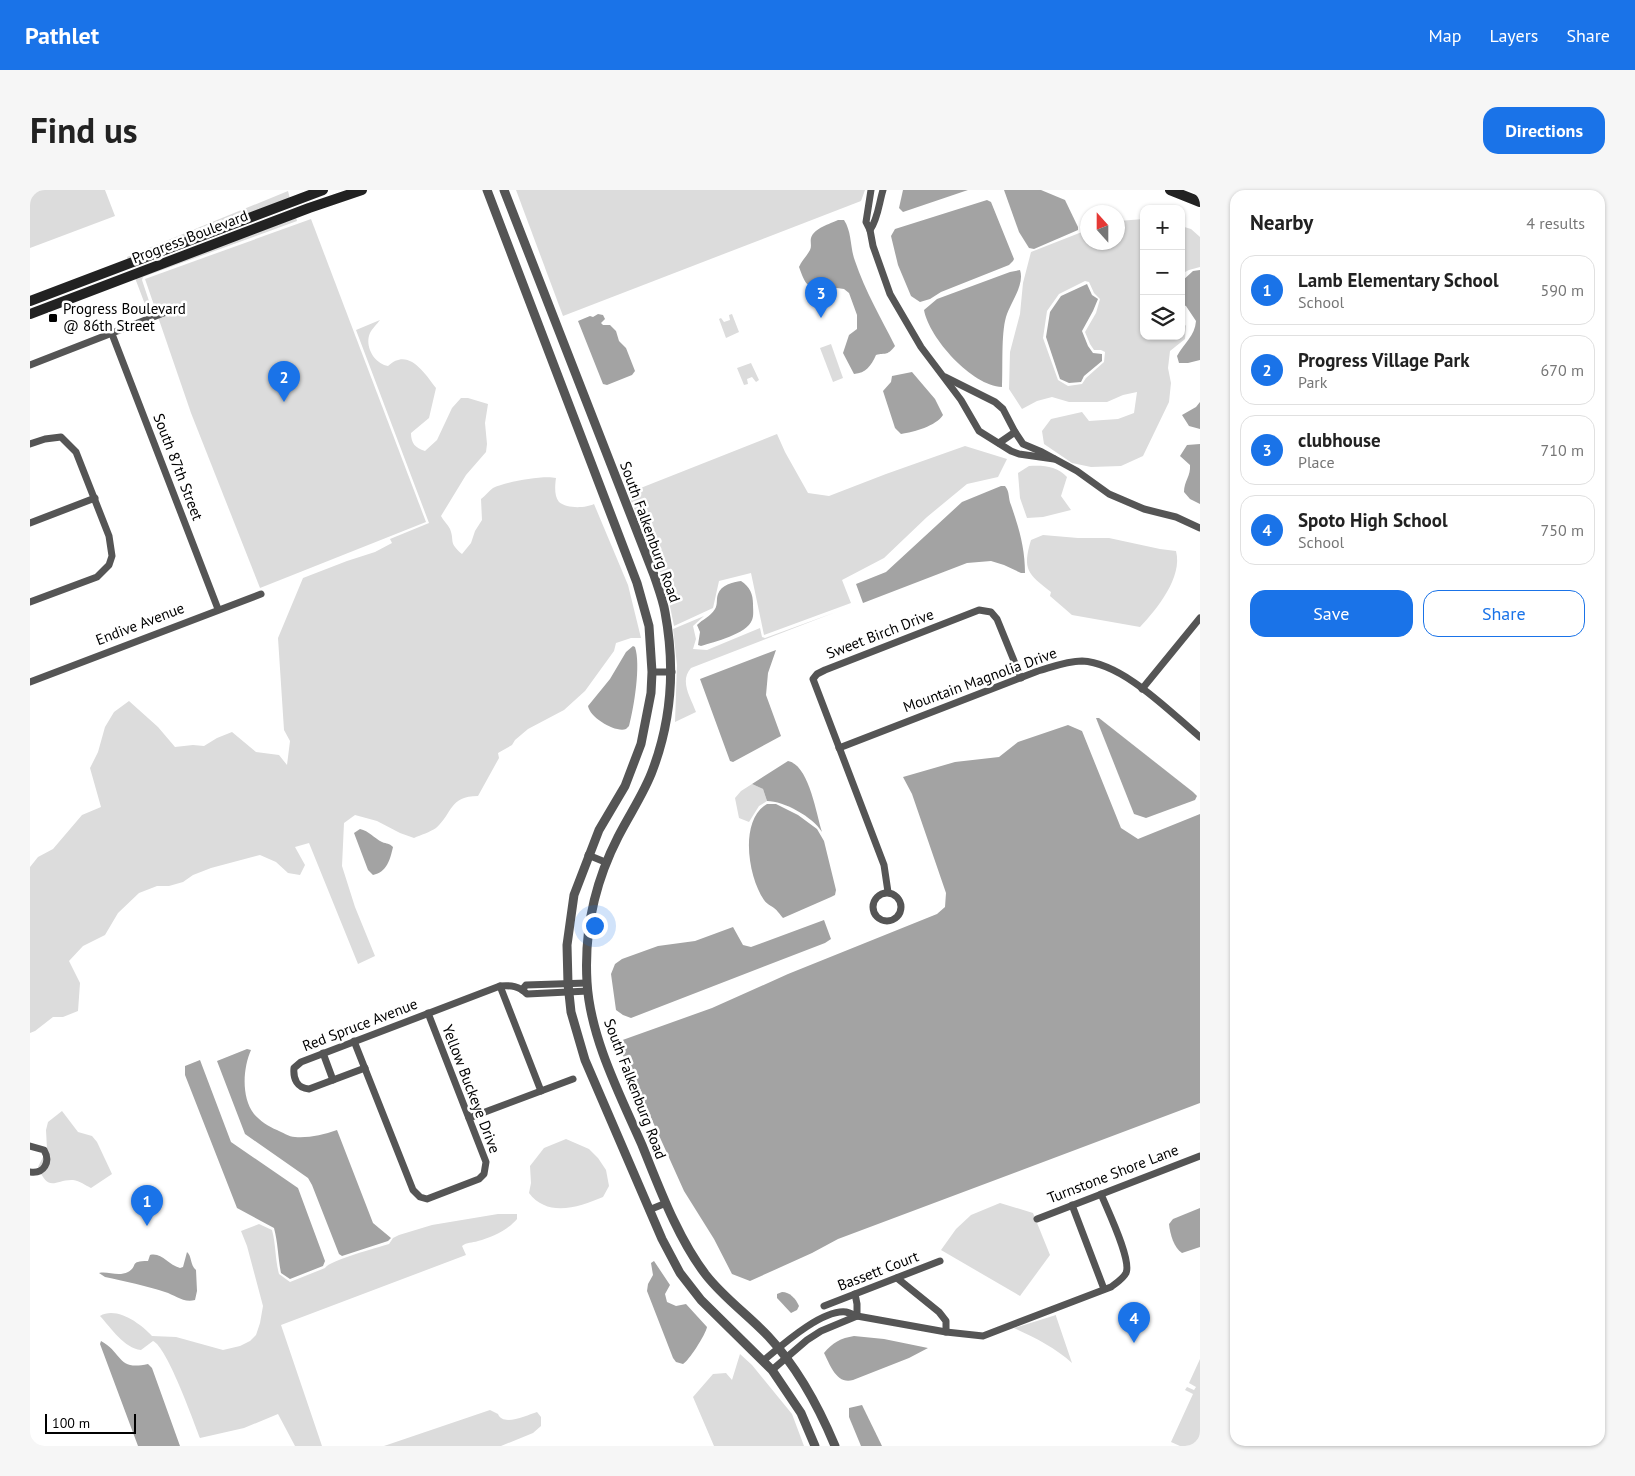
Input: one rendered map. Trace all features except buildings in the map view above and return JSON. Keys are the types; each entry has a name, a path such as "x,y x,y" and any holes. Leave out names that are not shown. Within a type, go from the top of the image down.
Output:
{"main road":[{"name":"Progress Boulevard","path":"30,301 323,190"},
{"name":"Progress Boulevard","path":"30,314 309,208 362,190"},
{"path":"1170,190 1200,202"},
{"path":"125,265 145,264 149,269 155,259 221,234 234,224"},
{"path":"66,287 71,299"}],"street":[{"name":"South Falkenburg Road","path":"487,190 637,583 649,626 652,672 649,708 641,744 625,786 599,830 574,895 567,945 568,988 571,1012 585,1060 649,1210 680,1273 705,1304 772,1370 801,1414 815,1446"},
{"name":"South Falkenburg Road","path":"504,190 654,575 665,611 672,672 666,727 653,771 605,862 593,903 586,950 587,987 592,1014 605,1057 666,1203 693,1256 704,1273 722,1294 767,1335 786,1358 812,1395 835,1446"},
{"path":"871,190 866,222 890,294 921,347 961,400 978,431 987,438 999,442 1011,451 1019,454 1054,459"},
{"path":"870,230 876,222 883,190"},
{"path":"30,365 166,312"},
{"name":"South 87th Street","path":"112,334 218,610"},
{"path":"942,375 995,402 1003,409 1023,444 1077,471 1109,494 1144,509 1176,517 1200,528"},
{"path":"999,442 1015,432"},
{"path":"30,444 45,439 61,437 76,452 109,536 112,556 109,565 97,577 30,602"},
{"path":"30,523 94,498"},
{"name":"Endive Avenue","path":"30,682 261,594"},
{"name":"Sweet Birch Drive","path":"888,892 884,865 813,679 817,674 825,670 979,610 991,612 997,619 1021,678"},
{"path":"1142,689 1200,618"},
{"name":"Mountain Magnolia Drive","path":"839,748 1065,662 1083,661 1118,671 1200,737"},
{"path":"652,672 672,672"},
{"path":"588,856 605,862"},
{"path":"888,892 897,897 901,911 895,919 885,922 874,914 872,906 873,901 879,894 888,892"},
{"path":"541,1091 500,986 512,985 527,994 587,987"},
{"path":"522,990 526,985 568,988"},
{"path":"538,985 538,994"},
{"name":"Red Spruce Avenue","path":"365,1068 309,1089 304,1089 297,1084 293,1075 294,1068 301,1062 500,986"},
{"name":"Yellow Buckeye Drive","path":"354,1041 413,1190 420,1197 427,1199 479,1179 484,1174 486,1162 428,1013"},
{"path":"323,1053 333,1080"},
{"path":"469,1118 574,1079"},
{"path":"30,1146 44,1150 48,1156 47,1163 41,1171 36,1173 30,1172"},
{"name":"Turnstone Shore Lane","path":"1037,1219 1200,1156"},
{"path":"763,1361 803,1328 834,1314 845,1312 857,1316 946,1332 983,1336 1104,1289 1120,1280 1126,1273 1127,1265 1121,1244 1101,1194"},
{"path":"649,1210 666,1203"},
{"path":"1072,1205 1104,1289"},
{"name":"Bassett Court","path":"824,1306 940,1261"},
{"path":"898,1278 939,1312 946,1321 946,1332"},
{"path":"855,1294 857,1316"},
{"path":"772,1370 807,1340 821,1331 857,1316"},
{"path":"816,1321 821,1331"}],"shaded area":[{"path":"30,190 105,190 115,216 30,248"},
{"path":"516,190 865,190 861,201 563,316"},
{"path":"903,190 968,190 903,212 899,208"},
{"path":"1004,190 1041,190 1065,200 1078,230 1034,249 1029,248 1019,232"},
{"path":"288,191 290,199 128,260 127,257"},
{"path":"987,200 991,202 1014,259 1013,261 1009,265 941,292 930,299 920,302 911,296 898,265 891,236 895,229"},
{"path":"296,217 297,221 143,277 142,280 153,313 149,315 135,278"},
{"path":"311,219 426,522 260,588 191,413 145,279"},
{"path":"1140,219 1140,340 1184,340 1170,351 1168,368 1171,383 1169,402 1143,456 1121,466 1091,467 1072,463 1044,444 1042,431 1051,419 1082,412 1089,421 1118,419 1134,413 1137,392 1123,395 1107,402 1069,402 1052,397 1037,401 1022,409 1009,389 1010,352 1020,314 1023,283 1031,252 1080,233 1080,250 1125,250 1125,220","holes":["1085,281 1089,282 1094,293 1100,299 1096,313 1085,332 1094,350 1105,352 1104,362 1082,384 1068,386 1058,380 1043,338 1047,311 1059,294"]},
{"path":"838,220 844,220 847,225 853,256 859,272 895,346 888,353 876,355 868,368 854,374 843,353 849,335 857,329 857,315 849,293 844,289 837,288 831,290 810,286 805,281 799,267 810,250 811,238 815,232"},
{"path":"1185,227 1191,229 1200,237 1200,267 1185,272"},
{"path":"1020,270 1019,288 1004,324 1002,387 990,385 965,370 954,359 934,334 924,310 937,299"},
{"path":"1200,270 1200,360 1179,363 1177,356 1191,335 1196,321 1185,306 1185,278 1193,271"},
{"path":"1087,284 1092,295 1098,299 1082,331 1093,353 1102,354 1102,361 1084,376 1081,382 1069,383 1060,379 1046,337 1050,312 1061,296"},
{"path":"598,314 603,315 605,319 601,323 603,325 610,325 616,331 619,341 626,348 635,371 632,375 607,385 603,384 578,321"},
{"path":"732,314 739,332 726,338 719,319 721,318 724,322 730,320 729,315"},
{"path":"380,320 371,331 368,344 375,358 383,365 388,366 402,359 409,360 421,369 436,388 429,418 411,433 416,447 425,451 437,440 452,408 461,398 468,398 488,404 485,423 486,452 466,475 441,516 450,529 455,547 462,554 471,543 475,531 482,520 481,499 493,488 506,483 542,477 556,478 555,487 559,502 567,506 576,507 594,504 628,585 641,638 631,638 616,643 614,651 585,691 564,710 528,729 512,745 498,753 499,758 478,796 456,802 436,828 414,838 377,821 355,815 344,823 342,866 355,907 375,956 358,964 309,843 295,847 305,865 300,875 288,873 276,862 260,855 211,868 193,875 183,882 169,886 157,886 139,893 118,913 105,935 83,946 69,961 80,983 78,1011 63,1017 53,1017 30,1033 30,867 38,857 53,849 82,815 101,807 90,768 98,752 105,727 114,712 129,701 158,727 175,747 204,746 232,732 256,752 279,755 287,765 290,741 284,730 278,638 303,578 375,552 392,543 390,539 429,523 356,330"},
{"path":"831,344 843,378 833,382 820,348"},
{"path":"751,363 759,380 756,382 752,377 747,379 748,384 744,385 737,368"},
{"path":"912,372 935,399 943,415 930,425 901,434 895,428 883,391 891,382 892,376"},
{"path":"1200,402 1200,429 1189,426 1182,415 1196,407"},
{"path":"777,434 808,493 829,496 965,446 1007,459 998,477 967,484 927,517 884,558 842,580 851,603 764,635 751,573 719,581 713,608 674,626 666,587 628,493"},
{"path":"1200,444 1200,504 1190,499 1184,492 1190,465 1180,456 1187,445"},
{"path":"1029,466 1050,467 1059,470 1067,477 1061,496 1071,510 1043,517 1027,518 1020,498 1018,473"},
{"path":"1005,486 1008,491 1019,530 1023,547 1025,573 991,561 967,563 863,603 856,584 886,572 962,502"},
{"path":"1043,535 1109,538 1176,551 1176,571 1161,602 1140,627 1072,615 1050,596 1051,592 1032,576 1027,565 1031,540"},
{"path":"741,581 749,588 752,597 753,617 749,625 730,637 701,646 698,645 700,632 697,625 715,609 717,596 722,588 728,584"},
{"path":"836,612 691,668 686,678 686,684 696,712 675,722 677,665 673,629 704,616 693,626 696,639 693,649 707,650 760,628 762,637 765,638"},
{"path":"633,646 637,655 637,675 631,718 626,729 616,729 598,720 588,706 610,679 626,652"},
{"path":"776,650 768,673 766,695 781,736 733,762 730,761 700,679"},
{"path":"1096,718 1099,718 1193,792 1197,796 1195,800 1146,818 1134,814"},
{"path":"1068,725 1082,731 1121,828 1138,839 1200,814 1200,1103 838,1239 750,1281 732,1274 714,1239 684,1191 617,1042 712,1008 788,974 937,914 945,907 946,893 912,794 903,777 955,762 999,757 1018,742"},
{"path":"788,761 795,764 806,780 811,791 822,832 818,826 798,811 782,804 767,801 763,789 752,784"},
{"path":"752,784 763,789 767,801 759,806 749,822 739,818 735,798 741,791"},
{"path":"767,804 776,804 798,815 817,829 824,841 836,890 835,895 783,918 777,910 764,900 758,890 751,864 749,849 752,823 758,812"},
{"path":"360,829 393,847 385,868 373,875 368,870 354,833"},
{"path":"824,920 831,939 825,943 631,1018 616,1010 611,974 615,964 622,959 658,946 695,941 733,927 743,945 751,947"},
{"path":"247,1049 251,1050 246,1065 245,1091 254,1114 268,1125 293,1137 316,1136 337,1130 373,1223 391,1238 388,1241 342,1256 339,1254 308,1178 245,1134 217,1061"},
{"path":"200,1060 231,1142 298,1188 325,1261 323,1266 290,1279 281,1273 274,1228 237,1208 185,1075 185,1066"},
{"path":"62,1111 78,1132 92,1136 97,1142 112,1174 91,1188 73,1180 49,1183 38,1167 47,1149 46,1130 48,1122"},
{"path":"566,1139 589,1149 598,1158 606,1170 609,1186 603,1197 584,1204 564,1208 545,1206 529,1193 531,1183 530,1166 544,1148"},
{"path":"1000,1203 1033,1213 1050,1255 1020,1296 941,1250 956,1229 971,1215"},
{"path":"1200,1208 1200,1247 1182,1253 1173,1240 1169,1224 1173,1219"},
{"path":"498,1214 517,1214 517,1219 509,1227 494,1236 462,1246 466,1255 281,1325 322,1446 295,1446 278,1414 244,1428 200,1438 179,1385 159,1346 153,1341 141,1350 129,1346 118,1337 100,1316 107,1313 121,1315 142,1326 152,1336 176,1337 223,1350 240,1346 250,1341 256,1335 263,1306 247,1246 241,1231 259,1224 272,1230 279,1274 290,1282 325,1268 335,1261 389,1244 393,1238 399,1235 432,1225"},
{"path":"187,1252 196,1270 197,1291 195,1300 191,1301 183,1300 169,1293 105,1277 99,1273 117,1274 128,1272 136,1263 148,1261 150,1255 158,1255 180,1268 183,1267"},
{"path":"654,1261 670,1285 665,1294 667,1302 676,1306 686,1304 707,1327 704,1335 683,1364 676,1362 673,1358 647,1291 648,1284 653,1275 651,1263"},
{"path":"782,1292 788,1293 794,1298 799,1306 797,1310 791,1313 777,1298 777,1294"},
{"path":"1056,1315 1072,1363 1052,1348 1014,1328"},
{"path":"854,1336 884,1339 928,1348 909,1358 847,1381 838,1377 824,1353 837,1342"},
{"path":"101,1341 125,1363 138,1366 148,1364 152,1368 180,1446 138,1446 100,1344"},
{"path":"740,1354 752,1365 792,1414 804,1446 714,1446 693,1397 713,1374 726,1373 732,1380"},
{"path":"1200,1359 1200,1446 1180,1446 1171,1442 1193,1394 1185,1390 1187,1387 1194,1390 1196,1387 1189,1383"},
{"path":"862,1405 882,1446 861,1446 849,1417 849,1408"},
{"path":"490,1410 505,1420 537,1412 541,1417 541,1426 533,1433 501,1446 384,1446"}],"place":[{"name":"Progress Boulevard @ 86th Street","path":"53,318"},
{"name":"clubhouse","path":"821,318"},
{"name":"Progress Village Park","path":"284,402"},
{"name":"Lamb Elementary School","path":"147,1226"},
{"name":"Spoto High School","path":"1134,1343"}]}
